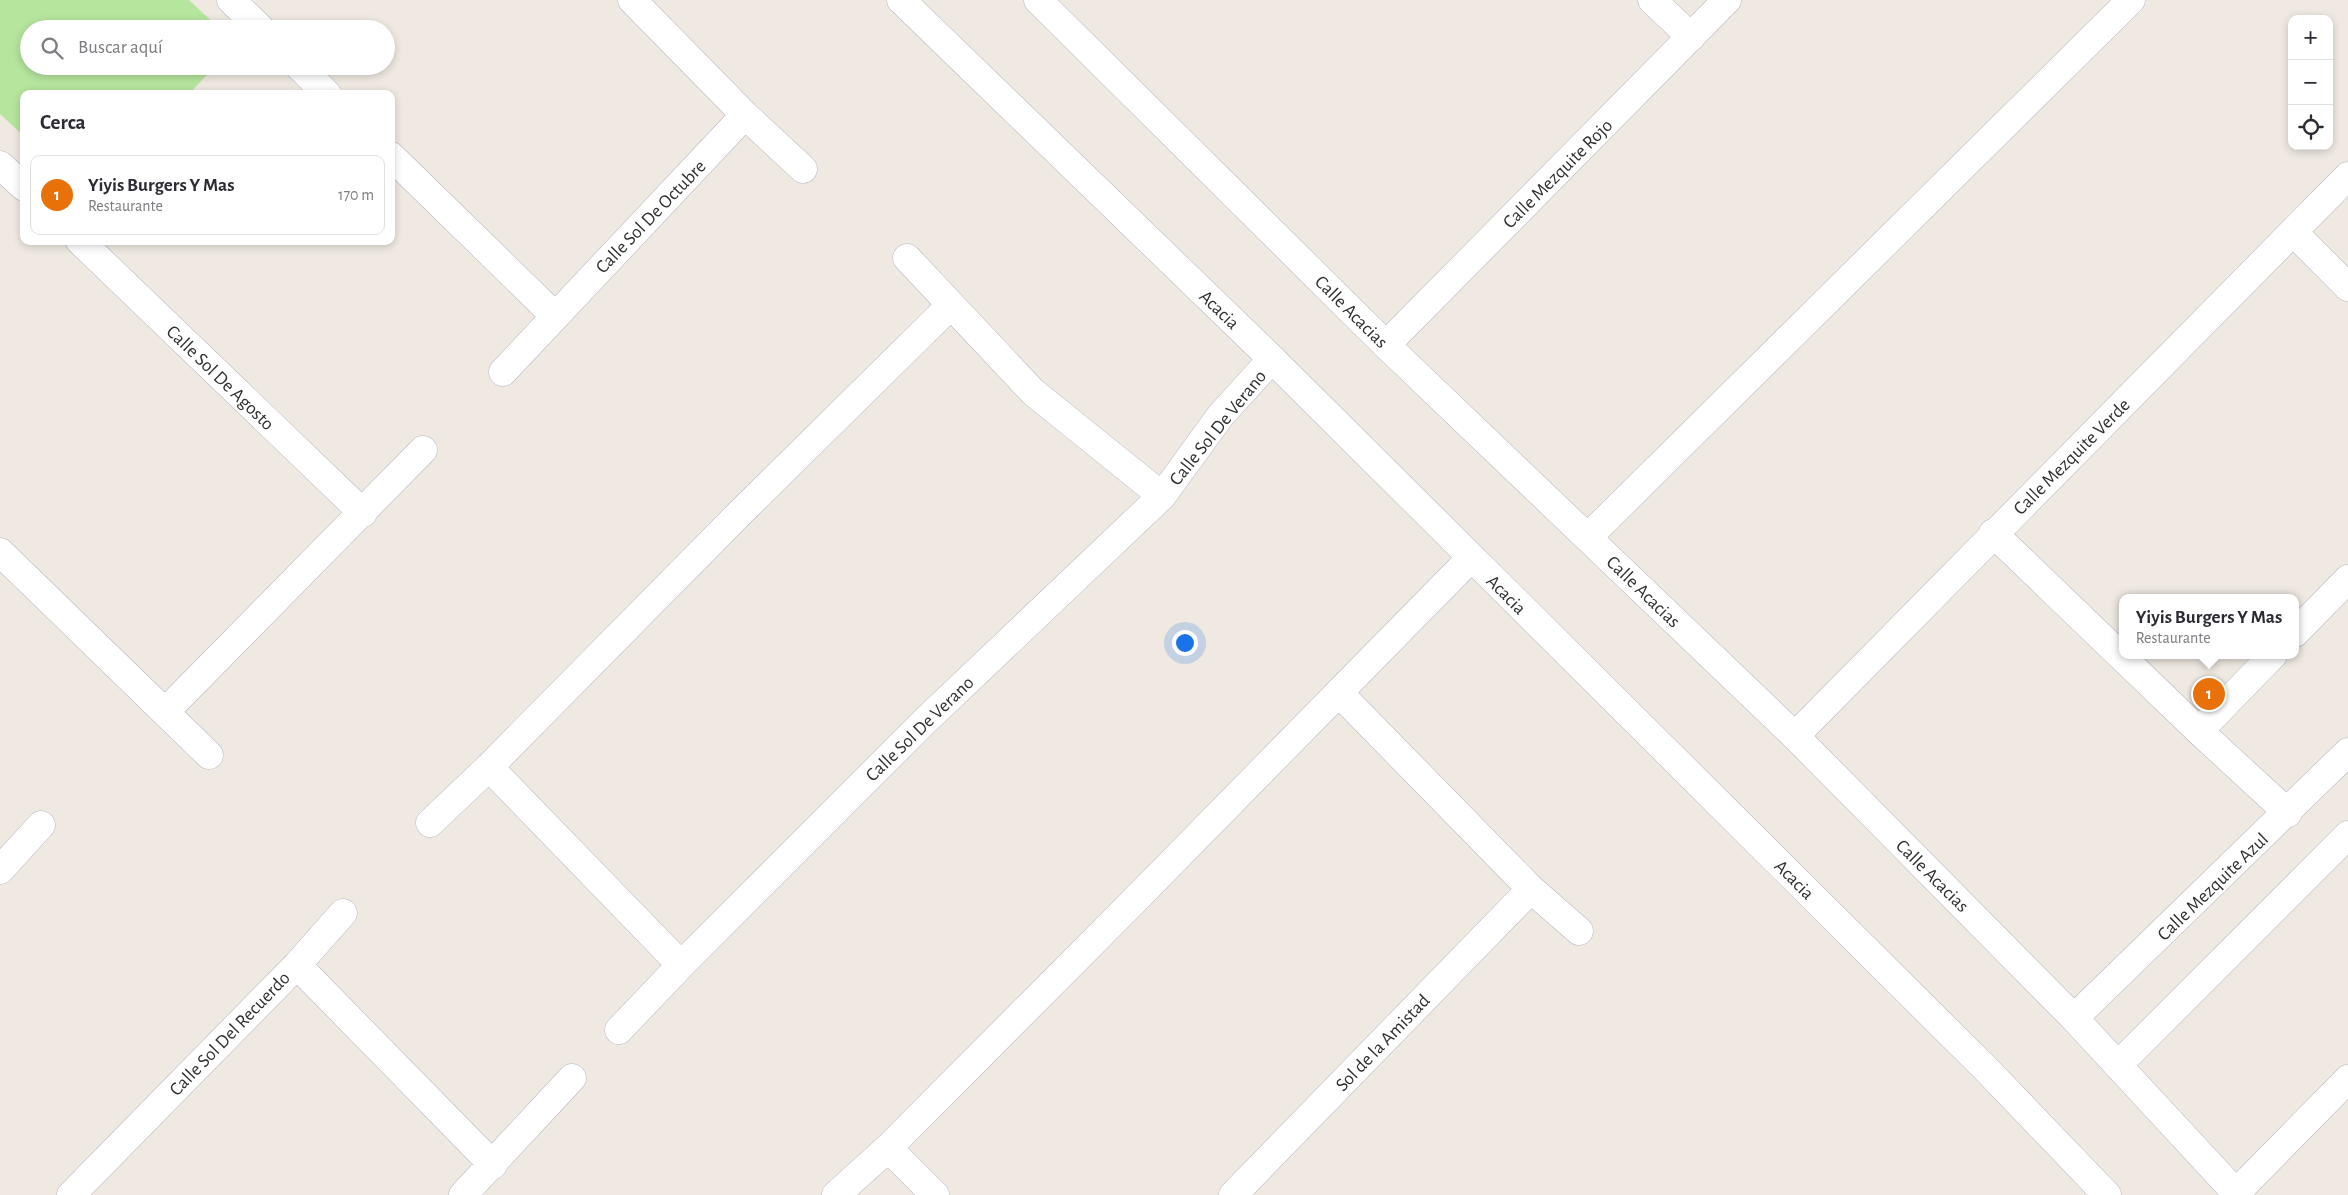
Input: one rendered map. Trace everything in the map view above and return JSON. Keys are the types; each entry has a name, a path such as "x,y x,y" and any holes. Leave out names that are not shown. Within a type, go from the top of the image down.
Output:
{"street":[{"path":"231,0 252,20"},
{"path":"632,0 803,170"},
{"name":"Acacia","path":"901,0 1272,359 1987,1070 2107,1195"},
{"name":"Calle Acacias","path":"1038,0 1386,345 1795,736 2074,1018 2236,1194"},
{"path":"1652,0 1691,37"},
{"name":"Calle Mezquite Rojo","path":"1386,345 1727,0"},
{"path":"1588,537 2131,0"},
{"path":"308,75 323,90"},
{"name":"Calle Sol De Octubre","path":"503,372 746,115"},
{"path":"395,160 555,316"},
{"path":"0,165 20,183"},
{"name":"Calle Mezquite Verde","path":"1795,736 1993,533 2294,233 2348,176"},
{"path":"2294,233 2348,286"},
{"name":"Calle Sol De Agosto","path":"84,245 363,513"},
{"name":"Calle Sol De Verano","path":"907,258 950,306 1033,392 1162,496"},
{"path":"430,823 489,767 742,511 950,306"},
{"name":"Calle Sol De Verano","path":"619,1030 681,965 925,721 1162,496 1221,415 1272,359"},
{"path":"165,712 423,450"},
{"path":"1993,533 2119,654"},
{"path":"0,552 209,754"},
{"path":"836,1195 888,1148 1471,558"},
{"path":"2299,629 2348,579"},
{"path":"2124,659 2288,813"},
{"path":"2199,731 2269,659"},
{"path":"1339,693 1531,889 1578,931"},
{"name":"Calle Mezquite Azul","path":"2074,1018 2288,813 2348,752"},
{"path":"489,767 681,965"},
{"path":"0,870 42,825"},
{"path":"2118,1065 2348,836"},
{"name":"Sol de la Amistad","path":"1233,1195 1531,889"},
{"path":"297,965 342,913"},
{"name":"Calle Sol Del Recuerdo","path":"71,1195 297,965 493,1165"},
{"path":"463,1195 493,1165 572,1078"},
{"path":"2236,1194 2348,1079"},
{"path":"888,1148 935,1195"}],"green space":[{"path":"0,0 189,0 210,20 20,20 20,75 207,75 193,90 20,90 20,132 0,114"}],"place":[{"name":"Yiyis Burgers Y Mas","path":"2209,694"}]}
